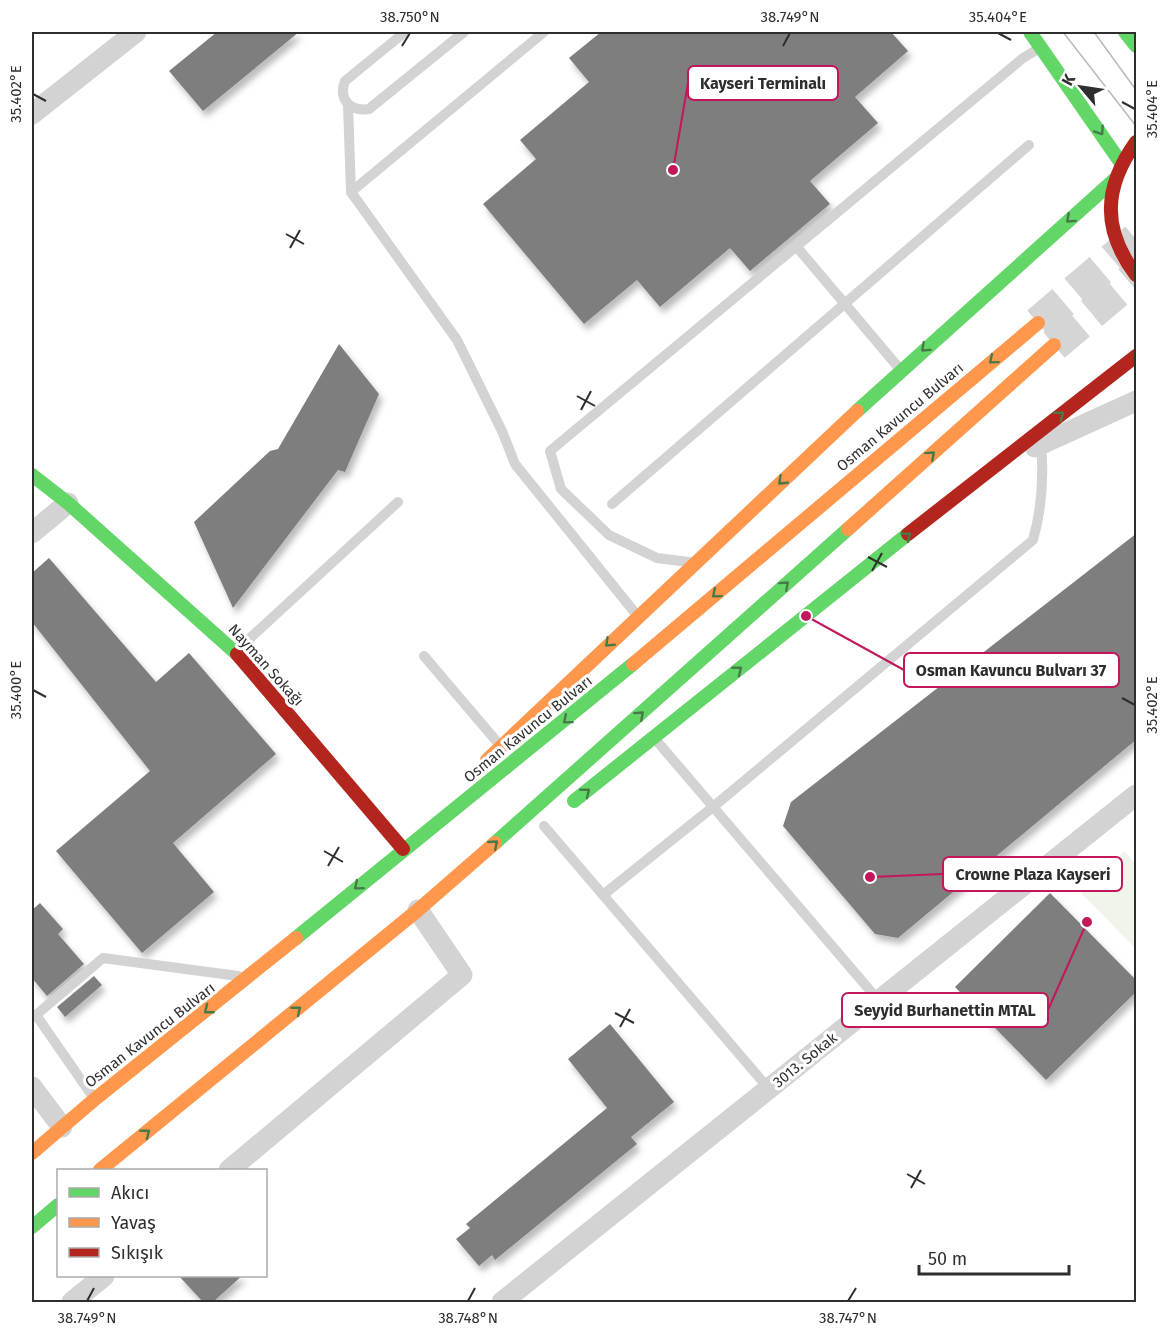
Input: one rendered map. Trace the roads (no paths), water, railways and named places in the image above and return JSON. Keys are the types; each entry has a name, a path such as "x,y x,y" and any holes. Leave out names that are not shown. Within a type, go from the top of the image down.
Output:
{"main road":[{"path":"1030,32 1042,46 1121,163"},
{"path":"1125,32 1137,46"},
{"path":"1137,142 1121,163 1110,197 1113,233 1128,266 1137,275"},
{"path":"403,849 501,745 638,616 901,370 1114,180"},
{"name":"Osman Kavuncu Bulvarı","path":"32,1153 95,1099 249,977 403,849 561,724 1038,323"},
{"path":"101,1169 418,910 586,764 1054,345"},
{"path":"548,822 991,468 1137,356"},
{"path":"1107,378 1137,370"},
{"name":"Nayman Sokağı","path":"32,475 68,503 235,651 403,849"},
{"path":"418,910 505,852"},
{"path":"32,1227 57,1206"}],"street":[{"path":"32,114 136,32"},
{"path":"991,468 1137,401"},
{"path":"32,533 68,503"},
{"name":"3013. Sokak","path":"502,1302 1137,795"},
{"path":"230,1169 462,975 418,910"},
{"path":"32,1087 62,1127"},
{"path":"72,1302 102,1277"}],"lane":[{"path":"405,32 345,81 342,93 348,105 351,192 458,340 502,431 515,464 638,616"},
{"path":"348,105 354,109 369,109 464,32"},
{"path":"351,192 544,32"},
{"path":"695,563 657,558 609,536 561,489 550,451 1023,57 1042,46"},
{"path":"612,504 1029,145"},
{"path":"796,246 901,370"},
{"path":"603,895 713,807 1033,540 1038,523 1042,489 1041,445"},
{"path":"235,651 398,502"},
{"path":"424,656 501,745"},
{"path":"654,738 879,1001"},
{"path":"548,822 603,895 769,1089"},
{"path":"95,1099 36,1015 103,958 249,977"}],"tunnel":[{"path":"1038,323 1136,239"},
{"path":"1054,345 1136,276"}],"tram line":[{"path":"1063,32 1136,126"},
{"path":"1094,32 1136,90"}],"place":[{"name":"Kayseri Terminalı","path":"673,170"},
{"name":"Osman Kavuncu Bulvarı 37","path":"806,616"},
{"name":"Crowne Plaza Kayseri","path":"870,877"},
{"name":"Seyyid Burhanettin MTAL","path":"1087,922"}]}
